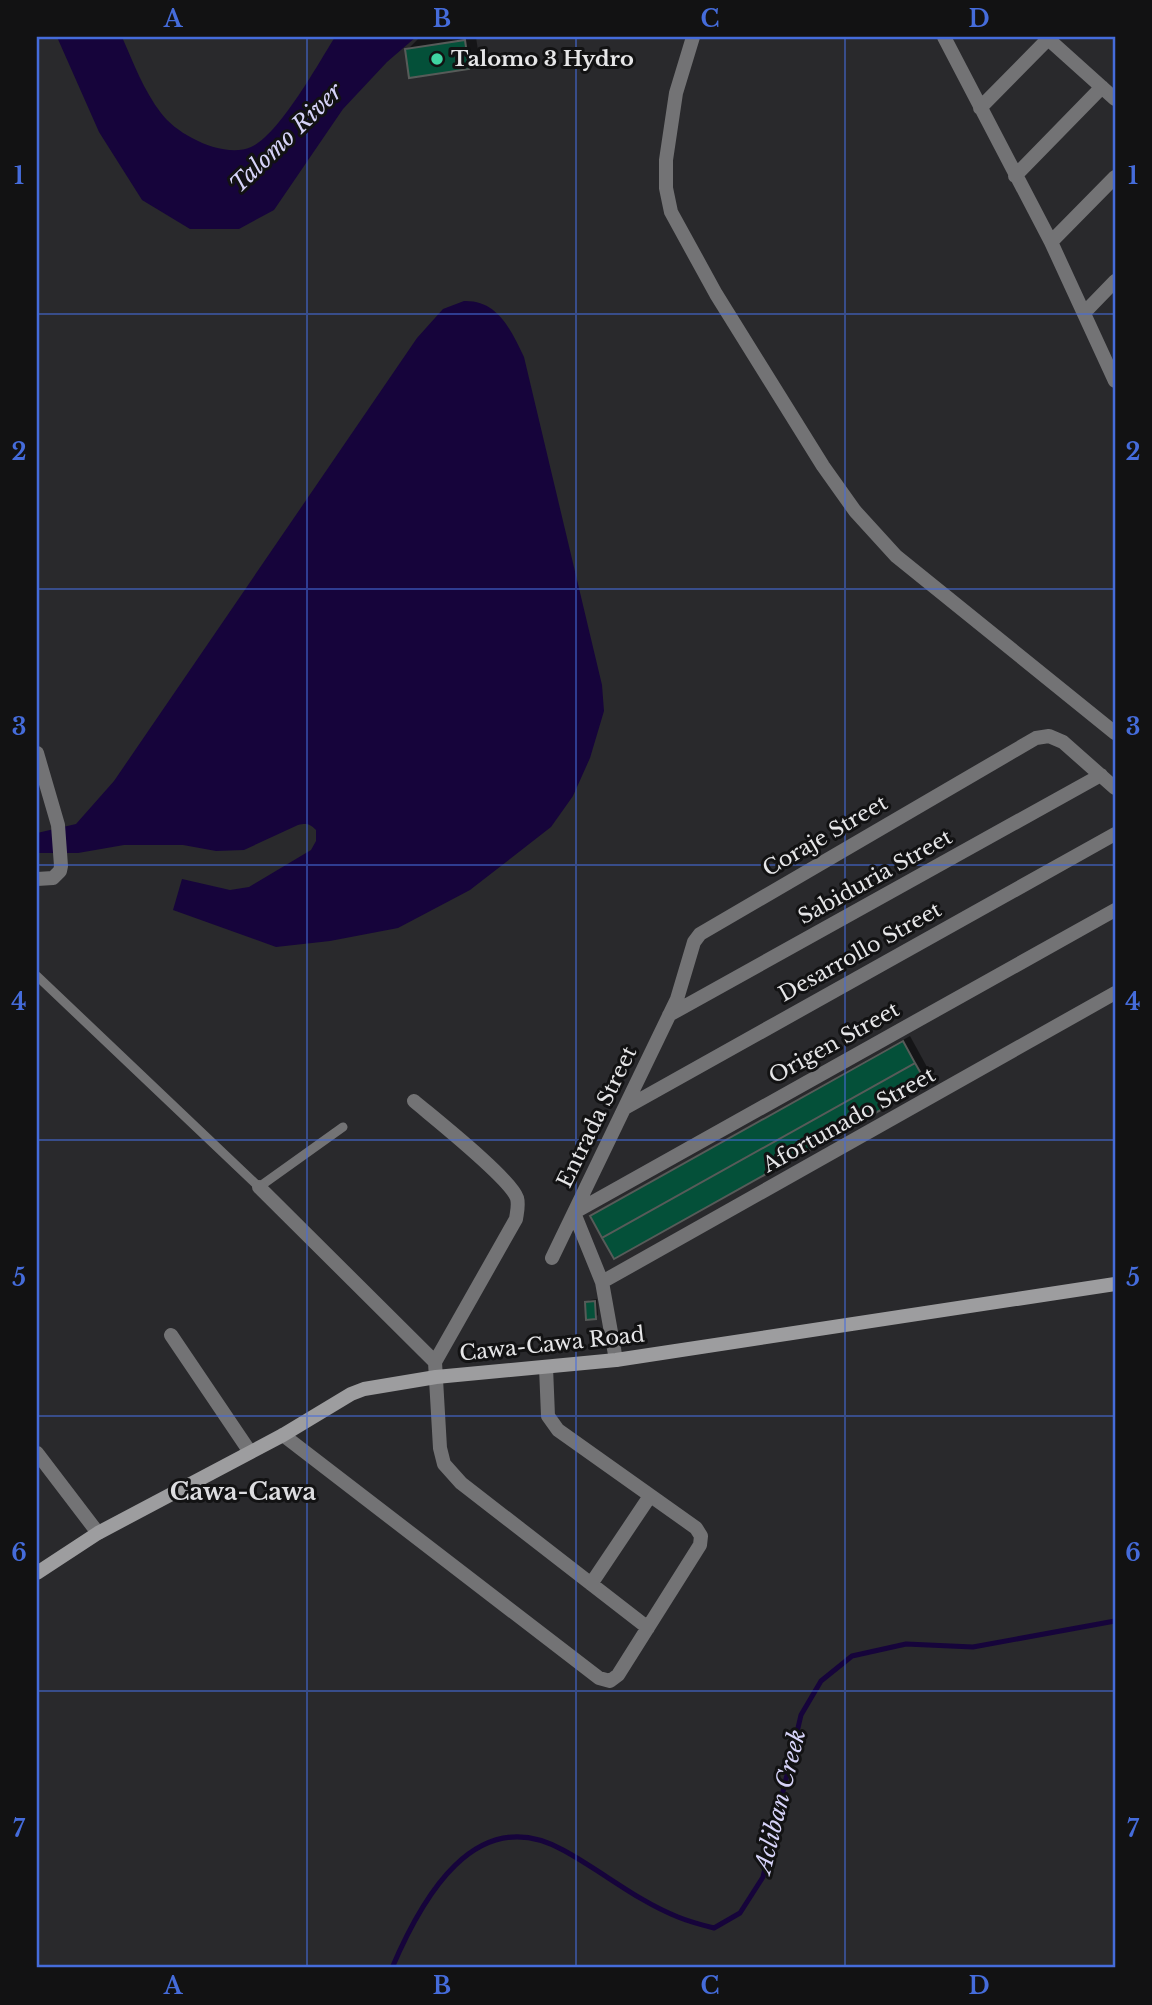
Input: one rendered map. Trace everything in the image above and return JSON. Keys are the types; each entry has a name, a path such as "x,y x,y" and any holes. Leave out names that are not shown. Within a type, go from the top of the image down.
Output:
{"street":[{"path":"693,37 677,93 666,160 666,188 671,212 716,294 823,466 856,511 896,556 1115,733"},
{"path":"944,37 1051,242 1115,380"},
{"path":"980,108 1047,38 1115,99"},
{"path":"1015,176 1102,87"},
{"path":"1051,242 1115,177"},
{"path":"1084,313 1115,281"},
{"name":"Coraje Street","path":"669,1015 683,983 694,942 700,934 1036,738 1049,736 1063,742 1101,775"},
{"path":"37,753 58,825 60,860 57,876 37,879"},
{"path":"1101,775 1115,788"},
{"name":"Sabiduria Street","path":"669,1015 1101,775"},
{"name":"Desarrollo Street","path":"625,1108 1115,834"},
{"name":"Origen Street","path":"573,1213 1115,910"},
{"name":"Afortunado Street","path":"601,1282 1115,993"},
{"name":"Entrada Street","path":"616,1360 601,1282 573,1213 669,1015"},
{"path":"414,1101 506,1182 517,1198 518,1208 512,1226 435,1362 440,1448 444,1464 450,1473 648,1628"},
{"path":"259,1187 435,1362"},
{"path":"552,1258 573,1213"},
{"name":"Cawa-Cawa Road","path":"37,1573 98,1533 364,1389 436,1377 616,1360 1115,1284"},
{"path":"171,1335 250,1452"},
{"path":"283,1435 599,1678 610,1681 648,1628 700,1545 701,1536 696,1528 563,1435 552,1424 547,1406 546,1367"},
{"path":"37,1453 98,1533"},
{"path":"37,1472 59,1482"},
{"path":"591,1584 650,1496"}],"lane":[{"path":"37,976 259,1187 343,1127"}],"water":[{"name":"Talomo River","path":"57,37 122,37 149,95 168,121 202,143 228,150 240,150 251,147 274,129 335,37 416,37 387,62 343,109 274,210 239,229 190,229 142,200 99,132"},
{"path":"464,301 486,306 502,318 524,357 602,685 604,711 590,758 573,796 551,827 470,890 398,928 330,941 276,947 173,910 182,879 230,890 249,887 311,850 316,841 316,830 308,824 298,825 244,850 216,851 183,845 124,845 78,853 37,853 37,833 76,824 114,781 417,338 443,309"}],"building":[{"name":"Talomo 3 Hydro","path":"465,40 469,69 409,78 405,49"},
{"path":"903,1041 915,1063 602,1238 590,1216"},
{"path":"915,1063 927,1084 614,1259 602,1238"},
{"path":"595,1301 596,1319 586,1320 585,1302"}],"waterway":[{"name":"Acliban Creek","path":"392,1968 419,1914 455,1865 478,1848 503,1838 532,1838 563,1850 663,1910 714,1928 740,1913 763,1877 801,1715 821,1681 852,1656 906,1644 973,1647 1115,1621"}],"place":[{"name":"Talomo 3 Hydro","path":"437,59"}],"district":[{"name":"Cawa-Cawa","path":"243,1491"}]}
